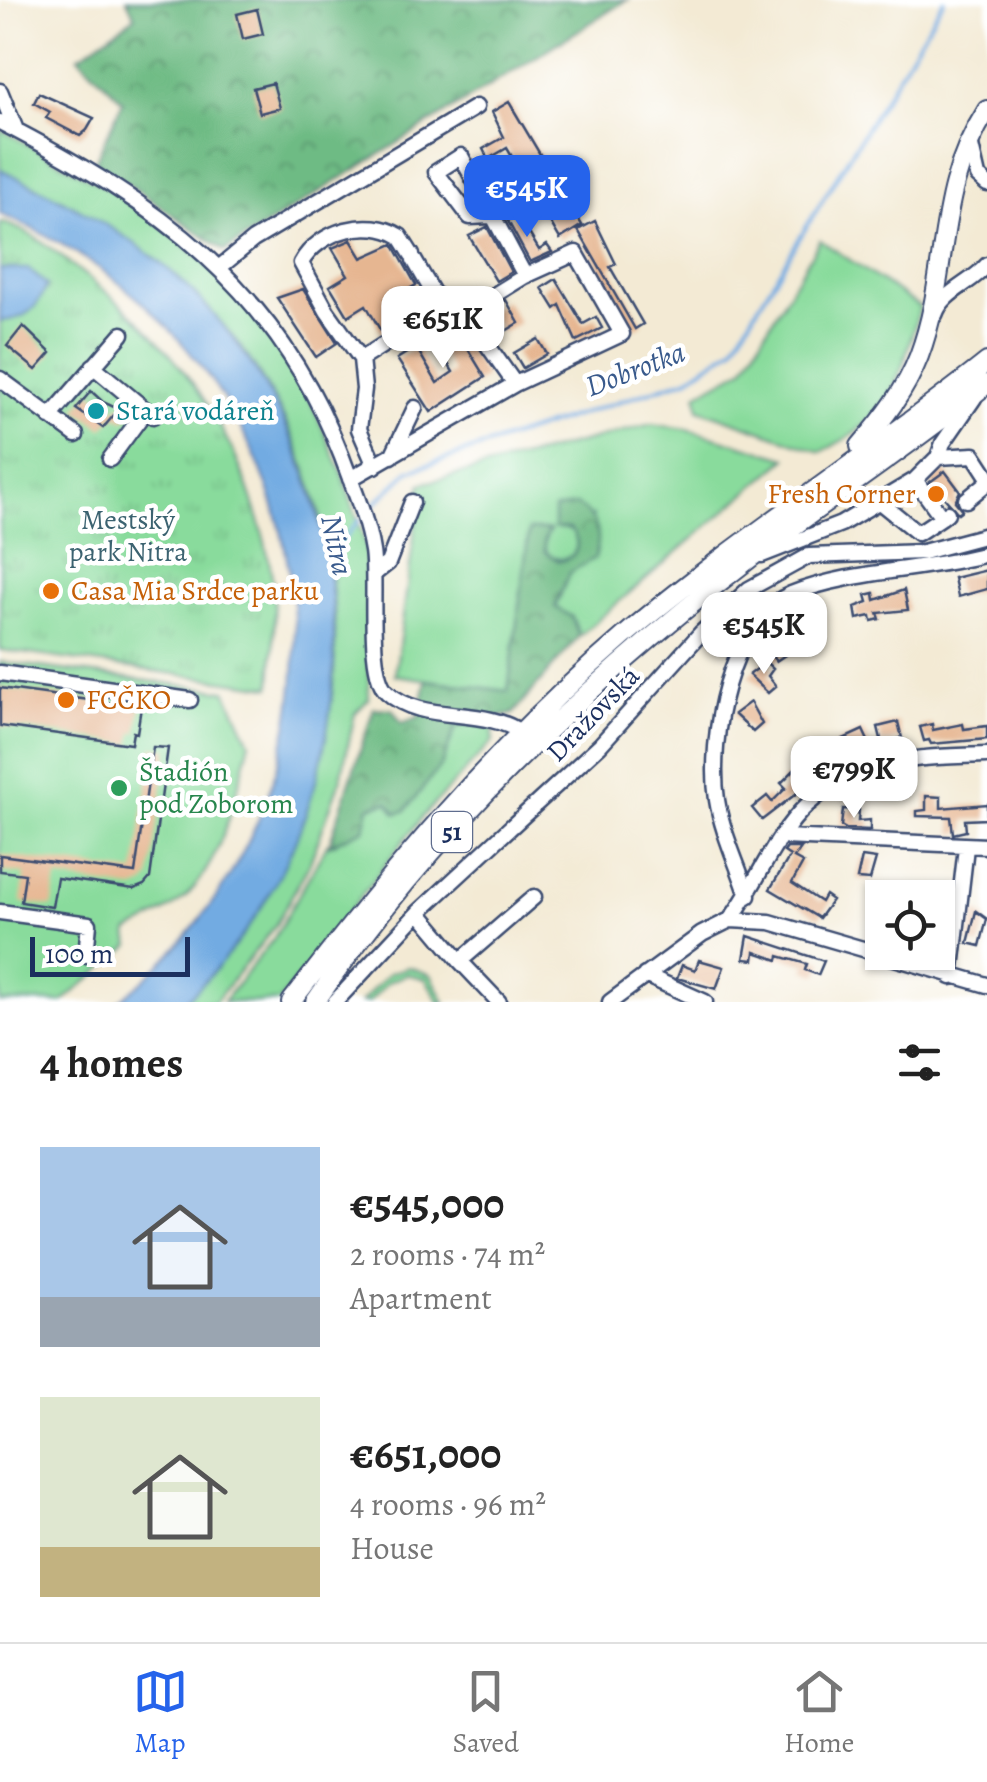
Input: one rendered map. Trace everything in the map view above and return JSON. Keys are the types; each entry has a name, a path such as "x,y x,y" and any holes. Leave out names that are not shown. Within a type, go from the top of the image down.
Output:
{"main road":[{"path":"840,470 900,393 927,330 952,183 987,110"},
{"name":"51","path":"291,1002 460,796 636,626 987,362"},
{"name":"51","path":"315,1002 411,879 506,774 606,677 747,561 984,387"}],"street":[{"path":"0,91 16,130"},
{"path":"220,267 253,240 476,106"},
{"path":"0,122 148,206 220,267 279,336 307,380 350,479 369,538 374,574 376,671 387,692 417,708 497,720 522,733"},
{"path":"972,136 970,157 978,176 987,184"},
{"path":"490,216 470,218 436,172 461,156 525,276"},
{"path":"375,466 359,429 364,389 361,359 327,312 302,263 308,250 345,229 372,226 400,236 442,308"},
{"path":"350,479 515,384 622,334 576,254 525,276 466,313"},
{"path":"927,330 941,301 986,266"},
{"path":"361,359 442,308 466,313 515,384"},
{"path":"50,417 122,334"},
{"path":"94,366 150,413 110,459"},
{"path":"0,380 76,436"},
{"path":"945,458 942,442 984,387"},
{"path":"392,456 415,408"},
{"path":"747,561 880,503 945,458 974,455 987,475"},
{"path":"880,503 918,533 944,515 915,480"},
{"path":"966,500 987,483"},
{"path":"374,574 388,563 412,502"},
{"name":"Dražovská","path":"335,1002 419,912 600,745 701,633 749,589 809,556 923,552 987,536"},
{"path":"748,896 718,802 716,767 724,693 761,614 788,595 829,584 987,554"},
{"path":"0,673 190,700"},
{"path":"610,1002 730,920 806,806 863,768 913,757 987,755"},
{"path":"784,837 987,846"},
{"path":"951,976 966,848"},
{"path":"460,960 534,897"},
{"path":"0,912 89,924 86,955"},
{"path":"419,912 499,1002"},
{"path":"730,920 770,922 987,985"},
{"path":"645,975 705,1002"}],"green space":[{"path":"127,0 627,0 225,251 95,161 123,101 78,57 135,17"},
{"path":"0,129 136,204 233,286 299,374 342,473 366,546 369,699 355,713 341,778 310,863 275,926 215,1002 184,1002 250,922 297,832 326,736 335,636 325,537 295,441 245,353 155,258 91,216 0,169"},
{"name":"Mestský park Nitra","path":"0,222 48,246 124,307 183,370 207,404 245,480 270,565 274,610 271,687 0,650"},
{"path":"820,240 920,307 890,394 865,425 821,452 699,409 697,394 744,368"},
{"path":"651,424 687,429 787,458 579,636 572,617 555,608 593,516 560,526 574,533 576,545 567,558 559,559 546,551 549,531 530,530 508,692 395,675 421,484"},
{"path":"577,505 594,522 597,549 595,558 569,573 555,607 572,617 579,636 513,714 456,727 442,764 405,811 396,813 388,802 369,807 364,829 329,845 374,708 392,709 402,723 419,717 426,680 508,691 529,530 550,530 544,540 545,552 559,561 570,557 576,540 570,529 554,528 554,509"},
{"name":"Štadión pod Zoborom","path":"0,662 226,691 250,742 218,848 196,885 176,905 128,932 130,946 62,1002 0,1002"},
{"path":"478,721 493,727 493,741 424,815 279,1002 223,1002 274,938 328,843 335,844 344,835 364,829 369,807 388,802 397,813 405,811 442,764 455,727"},
{"path":"409,967 431,975 445,1002 439,1002 426,979 407,974 388,982 369,1002 361,1002 389,973"}],"water":[{"path":"0,169 91,216 155,258 243,352 293,441 323,537 334,637 326,737 298,834 251,923 184,1002 118,1002 208,909 265,802 292,689 290,574 258,464 199,363 112,278 0,214"},
{"path":"0,269 28,269 47,285 40,300 24,315 0,321"}],"building":[{"path":"257,9 263,34 243,39 237,14"},
{"path":"273,83 280,108 260,113 253,88"},
{"path":"39,93 94,118 87,130 80,136 46,118 50,112 34,103"},
{"path":"509,102 582,225 560,239 507,148 488,159 483,149 504,137 492,112"},
{"path":"518,215 539,250 547,245 552,252 530,262 508,221"},
{"path":"595,221 616,264 610,267 643,324 635,329 578,230"},
{"path":"487,227 511,272 496,281 469,236"},
{"path":"351,240 362,258 393,244 416,285 388,301 400,322 382,333 366,305 348,316 330,286 348,275 332,248"},
{"path":"556,279 583,324 596,317 602,328 576,341 560,305 555,309 542,288"},
{"path":"303,289 337,343 316,357 277,298"},
{"path":"506,300 519,323 502,333 489,311"},
{"path":"23,326 51,353 36,370 7,346"},
{"path":"454,326 485,377 431,412 397,359 416,347 437,383 453,372 433,339"},
{"path":"538,339 547,354 523,368 514,353"},
{"name":"Stará vodáreň","path":"91,391 103,402 116,408 122,404 131,412 125,420 114,415 103,428 76,409"},
{"path":"945,471 960,491 955,501 962,510 958,513 930,482"},
{"path":"987,570 987,589 958,597 954,578"},
{"path":"904,590 908,610 878,613 880,619 872,621 871,616 857,619 855,607 868,602 866,595 874,593 875,600"},
{"path":"780,625 794,649 776,661 759,641"},
{"path":"766,662 773,669 768,676 776,686 768,693 749,675"},
{"path":"0,688 141,707 137,733 133,732 131,744 0,726"},
{"path":"750,702 762,724 753,732 734,714"},
{"path":"898,722 902,738 882,743 878,727"},
{"path":"932,724 933,730 963,724 964,729 987,726 987,739 931,744 924,741 920,727"},
{"path":"863,730 870,745 852,750 831,767 823,757 841,740"},
{"path":"153,747 168,748 150,878 134,889 57,878 52,907 21,902 25,874 0,871 0,855 135,873"},
{"path":"796,768 810,783 762,820 752,808 767,796 772,802 786,788 781,783"},
{"path":"926,796 941,797 941,808 987,804 987,819 965,820 966,831 953,834 951,817 917,816 917,811 926,810"},
{"path":"843,809 859,810 858,821 870,820 870,830 841,826"},
{"path":"787,848 801,848 794,858 803,863 792,883 821,902 825,895 832,900 819,918 770,889 790,856 784,852"},
{"path":"862,857 876,859 870,880 857,879"},
{"path":"976,911 987,919 980,946 968,943"},
{"path":"748,936 824,961 818,975 805,970 807,964 779,956 778,960 755,952 754,960 744,959"},
{"path":"699,960 724,967 716,989 677,978 682,965 695,970"}],"waterway":[{"name":"Dobrotka","path":"366,512 409,471 687,379 733,348 944,0"},
{"name":"Dobrotka","path":"328,558 360,519"}],"place":[{"name":"Stará vodáreň","path":"96,411"},
{"name":"Fresh Corner","path":"936,494"},
{"name":"Casa Mia Srdce parku","path":"51,591"},
{"name":"FCČKO","path":"66,700"},
{"name":"Štadión pod Zoborom","path":"119,788"}],"water label":[{"name":"Nitra","path":"337,545"}]}
